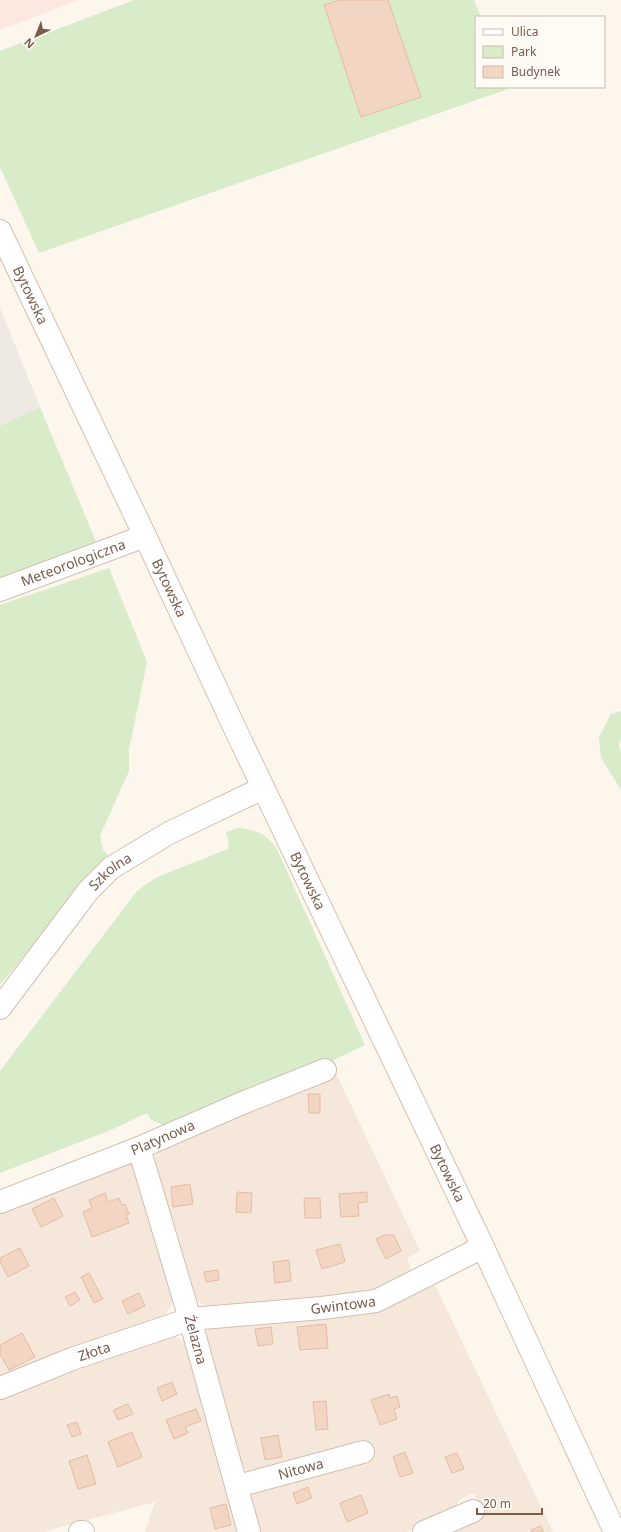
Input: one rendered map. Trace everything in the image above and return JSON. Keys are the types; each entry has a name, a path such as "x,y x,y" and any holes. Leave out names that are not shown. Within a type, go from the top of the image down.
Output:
{"street":[{"name":"Bytowska","path":"0,231 263,788 483,1247 615,1532"},
{"name":"Meteorologiczna","path":"0,590 145,536"},
{"name":"Szkolna","path":"0,1008 88,891 111,868 169,833 263,788"},
{"name":"Platynowa","path":"0,1202 139,1148 240,1104 325,1070"},
{"name":"Żelazna","path":"139,1148 190,1319 250,1532"},
{"name":"Gwintowa","path":"190,1319 322,1308 376,1301 483,1247"},
{"name":"Złota","path":"0,1388 72,1359 190,1319"},
{"name":"Nitowa","path":"238,1486 364,1452"},
{"path":"424,1532 473,1511"}],"shaded area":[{"path":"0,0 79,0 0,30"},
{"path":"0,308 40,407 0,426"},
{"path":"335,1071 420,1251 407,1258 412,1273 381,1291 209,1308 193,1298 154,1158 160,1144"},
{"path":"120,1159 136,1166 174,1301 164,1317 0,1381 0,1208"},
{"path":"433,1281 553,1532 440,1532 483,1514 474,1493 459,1500 454,1513 406,1532 259,1532 249,1499 257,1487 253,1474 240,1467 204,1336 213,1323"},
{"path":"168,1333 184,1341 239,1532 145,1532 155,1502 43,1532 0,1532 0,1400 86,1367"}],"green space":[{"path":"134,0 474,0 481,16 475,16 475,88 508,89 39,253 0,167 0,51"},
{"path":"40,407 97,544 0,581 0,426"},
{"path":"109,568 147,662 129,750 129,771 100,836 103,850 108,855 0,985 0,605"},
{"path":"621,711 621,740 619,744 621,754 621,790 601,758 599,737 611,714"},
{"path":"239,828 251,830 265,836 277,849 365,1045 330,1062 167,1127 150,1119 147,1113 111,1130 0,1173 0,1071 137,891 155,878 228,849 229,845 226,832"}],"building":[{"path":"339,0 388,0 421,97 361,117 324,5"},
{"path":"308,1094 320,1094 320,1113 309,1113"},
{"path":"190,1184 193,1204 173,1207 171,1187"},
{"path":"237,1192 252,1193 251,1213 236,1212"},
{"path":"367,1192 367,1202 358,1203 359,1216 341,1217 339,1194"},
{"path":"105,1193 108,1202 119,1198 122,1205 125,1204 129,1214 126,1215 129,1223 92,1237 83,1212 92,1208 89,1200"},
{"path":"54,1198 63,1216 41,1227 32,1209"},
{"path":"304,1198 320,1198 321,1218 305,1218"},
{"path":"385,1235 394,1235 401,1251 386,1259 376,1239"},
{"path":"340,1244 345,1262 322,1269 316,1250"},
{"path":"20,1248 29,1266 8,1277 0,1262 0,1258"},
{"path":"289,1260 291,1281 275,1283 273,1262"},
{"path":"218,1270 219,1280 206,1282 204,1272"},
{"path":"89,1273 103,1299 94,1303 81,1277"},
{"path":"75,1292 80,1300 70,1306 65,1297"},
{"path":"139,1293 145,1306 128,1314 122,1301"},
{"path":"326,1324 328,1348 300,1350 297,1327"},
{"path":"271,1327 273,1344 258,1346 255,1329"},
{"path":"22,1333 35,1357 9,1370 0,1354 0,1345"},
{"path":"172,1382 177,1394 162,1401 157,1388"},
{"path":"389,1394 390,1398 397,1396 400,1407 394,1409 397,1419 380,1425 371,1400"},
{"path":"326,1401 328,1429 316,1430 313,1402"},
{"path":"128,1404 133,1414 118,1420 113,1410"},
{"path":"196,1409 201,1421 185,1427 188,1433 174,1439 166,1420"},
{"path":"77,1422 81,1434 72,1437 67,1425"},
{"path":"132,1432 142,1457 118,1467 108,1442"},
{"path":"278,1435 282,1457 265,1460 261,1438"},
{"path":"405,1452 413,1473 400,1477 393,1457"},
{"path":"457,1453 464,1469 452,1473 445,1457"},
{"path":"87,1455 96,1484 78,1489 69,1461"},
{"path":"308,1487 312,1498 297,1504 293,1493"},
{"path":"361,1495 368,1513 347,1522 340,1503"},
{"path":"226,1504 231,1525 215,1529 210,1508"},
{"path":"541,1526 544,1532 532,1532 531,1530"}]}
